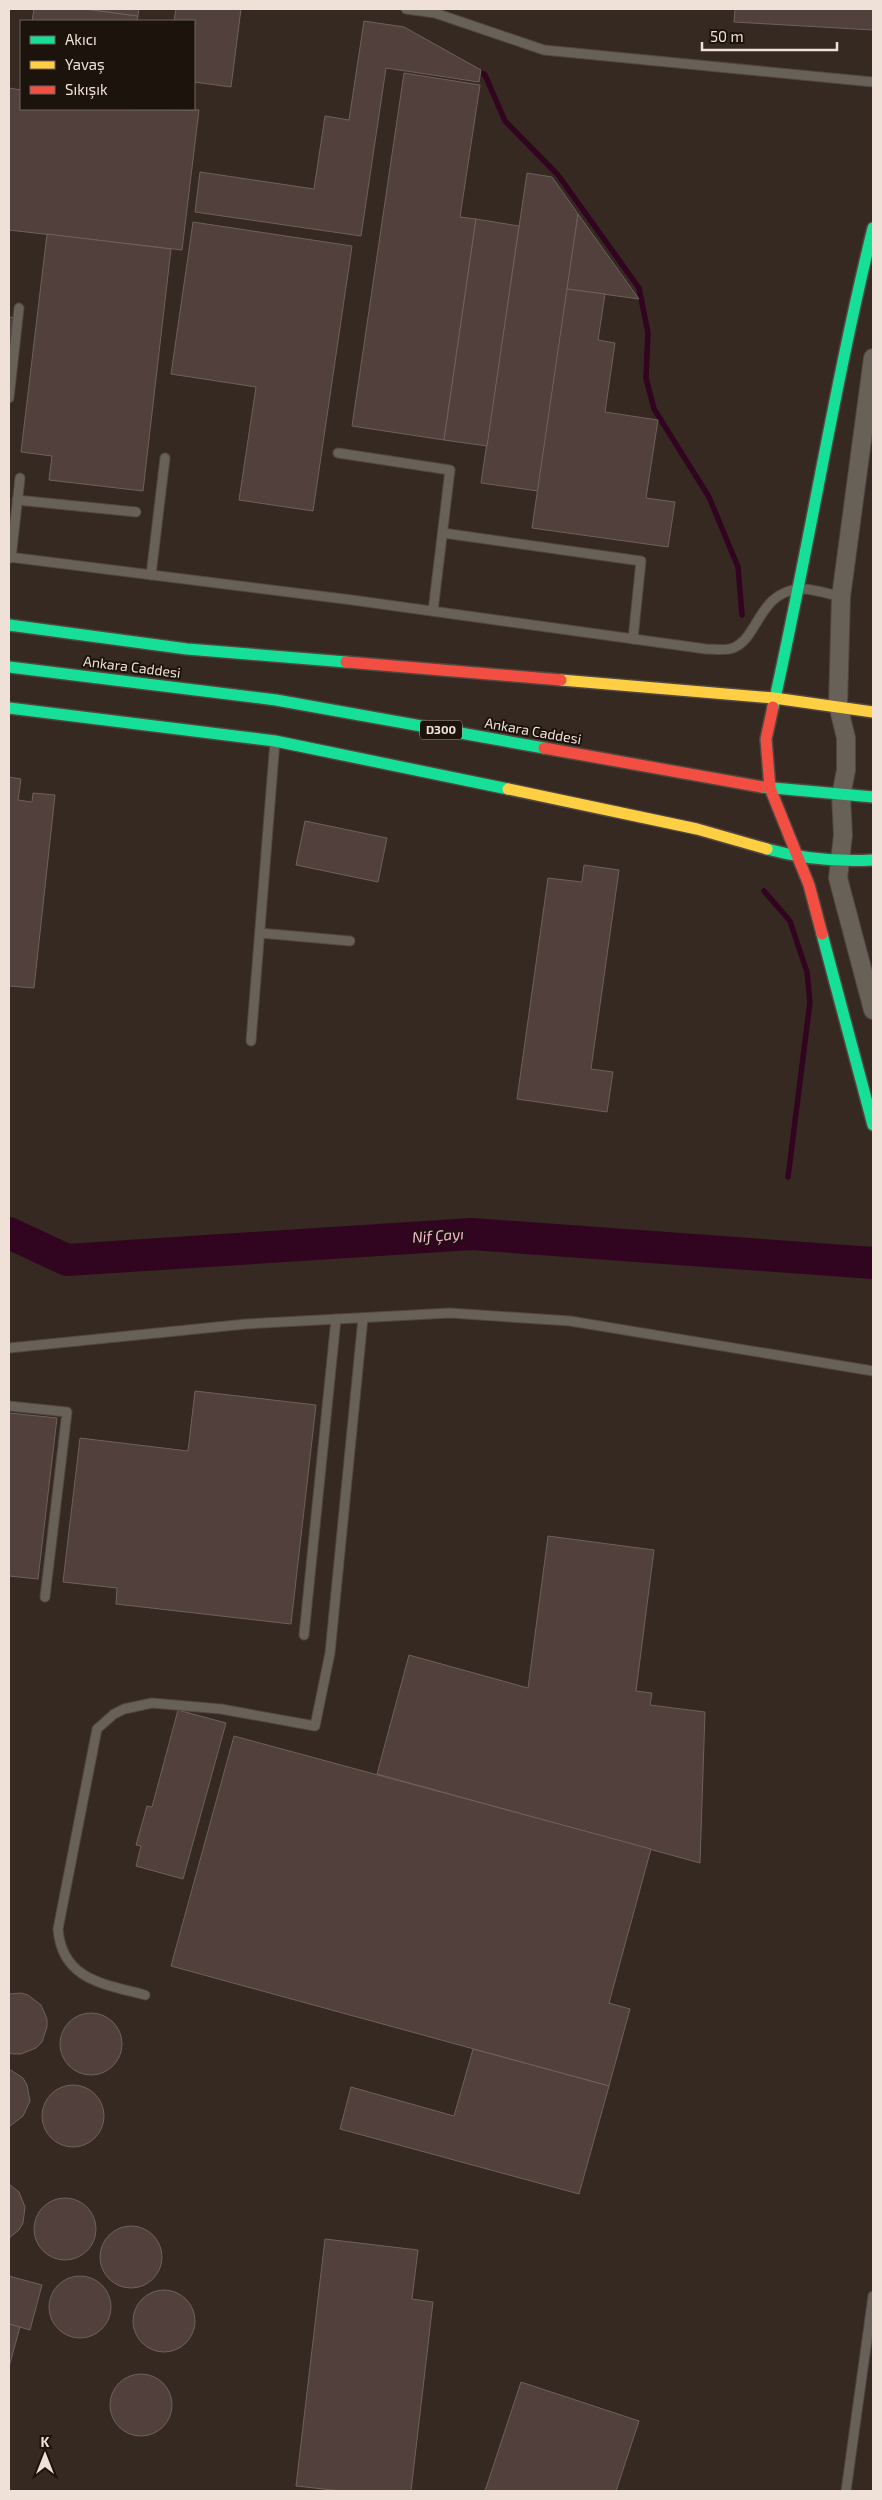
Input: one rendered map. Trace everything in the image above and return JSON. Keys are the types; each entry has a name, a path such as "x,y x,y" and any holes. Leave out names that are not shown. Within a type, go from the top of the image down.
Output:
{"main road":[{"path":"873,228 854,306 800,588 766,739 770,788 809,884 873,1125"},
{"name":"Ankara Caddesi","path":"9,625 186,649 774,698 838,705 873,712"},
{"name":"Ankara Caddesi","path":"9,667 276,700 770,788 840,796 873,797"},
{"path":"9,708 275,741 697,829 799,858 840,862 873,860"}],"street":[{"path":"873,358 841,597 838,705 846,738 846,770 840,796 843,835 838,878 873,1010"}],"lane":[{"path":"406,9 435,13 544,50 873,82"},
{"path":"9,398 19,308"},
{"path":"338,453 450,470 433,611"},
{"path":"151,575 165,458"},
{"path":"20,478 10,557 433,611 706,649 733,648 746,638 759,616 779,594 800,588 841,597"},
{"path":"18,500 136,512"},
{"path":"443,533 642,561 632,639"},
{"path":"251,1041 275,741"},
{"path":"260,933 350,941"},
{"path":"9,1348 246,1324 450,1313 570,1320 873,1371"},
{"path":"145,1995 87,1978 71,1965 58,1938 58,1929 97,1729 114,1714 124,1709 152,1703 220,1709 316,1726 330,1653 363,1318"},
{"path":"304,1635 336,1319"},
{"path":"9,1406 67,1412 45,1597"},
{"path":"846,2491 873,2296"}],"building":[{"path":"34,9 85,9 138,16 137,20 32,20"},
{"path":"85,9 139,9 138,16"},
{"path":"176,9 241,9 231,87 195,82 195,20 174,20"},
{"path":"735,9 873,9 873,30 734,22"},
{"path":"364,21 404,27 481,70 479,82 386,68 361,236 195,212 200,172 314,189 325,116 349,120"},
{"path":"404,73 480,85 460,217 476,219 444,440 352,426"},
{"path":"9,88 20,90 20,110 199,110 182,250 9,230"},
{"path":"527,173 552,177 578,214 538,491 481,483"},
{"path":"578,214 639,299 567,289"},
{"path":"476,219 519,226 487,446 444,440"},
{"path":"193,222 352,246 313,511 239,500 256,387 171,374"},
{"path":"47,234 171,249 143,491 49,480 52,456 21,452"},
{"path":"567,289 605,294 598,340 615,343 605,412 658,420 646,498 675,502 668,547 532,528"},
{"path":"9,317 15,318 9,372"},
{"path":"9,777 21,779 18,800 32,802 33,793 55,795 34,988 9,986"},
{"path":"305,821 387,838 378,882 296,865"},
{"path":"584,865 619,870 591,1069 613,1072 607,1112 517,1099 548,878 582,882"},
{"path":"195,1391 316,1405 291,1624 116,1604 117,1588 63,1582 80,1438 188,1451"},
{"path":"9,1413 57,1418 38,1579 9,1576"},
{"path":"548,1536 654,1550 636,1691 652,1693 650,1705 705,1712 700,1863 377,1774 409,1655 528,1688"},
{"path":"178,1710 226,1723 183,1879 136,1866 141,1846 136,1845 147,1806 152,1807"},
{"path":"234,1736 651,1849 609,2003 630,2009 609,2086 171,1966"},
{"path":"21,1993 28,1995 41,2005 47,2019 47,2027 42,2042 36,2048 21,2054 13,2054 9,2053 9,1994"},
{"path":"91,2013 108,2018 113,2022 117,2027 122,2044 117,2061 113,2066 108,2070 91,2075 74,2070 69,2066 65,2061 60,2044 65,2027 69,2022 74,2018"},
{"path":"473,2049 609,2086 579,2194 340,2129 351,2087 454,2116"},
{"path":"9,2069 23,2078 27,2085 30,2101 23,2116 9,2127"},
{"path":"73,2085 90,2090 95,2094 99,2099 104,2116 99,2133 95,2138 90,2142 73,2147 56,2142 51,2138 47,2133 42,2116 47,2099 51,2094 56,2090"},
{"path":"9,2184 19,2192 25,2207 23,2223 19,2230 9,2238"},
{"path":"65,2198 82,2203 87,2207 91,2212 96,2229 91,2246 87,2251 82,2255 65,2260 48,2255 43,2251 39,2246 34,2229 39,2212 43,2207 48,2203"},
{"path":"131,2226 148,2231 153,2235 157,2240 162,2257 157,2274 153,2279 148,2283 131,2288 114,2283 109,2279 105,2274 100,2257 105,2240 109,2235 114,2231"},
{"path":"325,2239 418,2250 412,2299 433,2302 411,2491 342,2491 296,2486"},
{"path":"9,2276 42,2285 30,2330 9,2324"},
{"path":"80,2276 97,2281 102,2285 106,2290 111,2307 106,2324 102,2329 97,2333 80,2338 63,2333 58,2329 54,2324 49,2307 54,2290 58,2285 63,2281"},
{"path":"164,2290 181,2295 186,2299 190,2304 195,2321 190,2338 186,2343 181,2347 164,2352 147,2347 142,2343 138,2338 133,2321 138,2304 142,2299 147,2295"},
{"path":"9,2324 20,2327 9,2367"},
{"path":"141,2374 158,2379 163,2383 167,2388 172,2405 167,2422 163,2427 158,2431 141,2436 124,2431 119,2427 115,2422 110,2405 115,2388 119,2383 124,2379"},
{"path":"521,2382 639,2421 616,2491 485,2491"}],"waterway":[{"path":"476,70 485,75 505,121 558,175 639,288 648,333 646,378 654,409 709,497 738,567 742,615"},
{"path":"764,891 790,921 807,972 810,1002 788,1177"},
{"name":"Nif Çayı","path":"9,1233 67,1260 472,1234 873,1263"}],"traffic: fast":[{"path":"773,707 846,347 873,228"},
{"path":"9,625 187,649 346,662"},
{"path":"9,667 276,700 544,748"},
{"path":"9,708 275,741 508,789"},
{"path":"762,787 873,797"},
{"path":"767,849 820,859 846,861 873,860"},
{"path":"822,934 873,1125"}],"traffic: slow":[{"path":"561,680 774,698 873,712"},
{"path":"508,789 697,829 767,849"}],"traffic: jam":[{"path":"346,662 561,680"},
{"path":"773,707 766,739 770,788 809,885 822,934"},
{"path":"544,748 762,787"}]}
